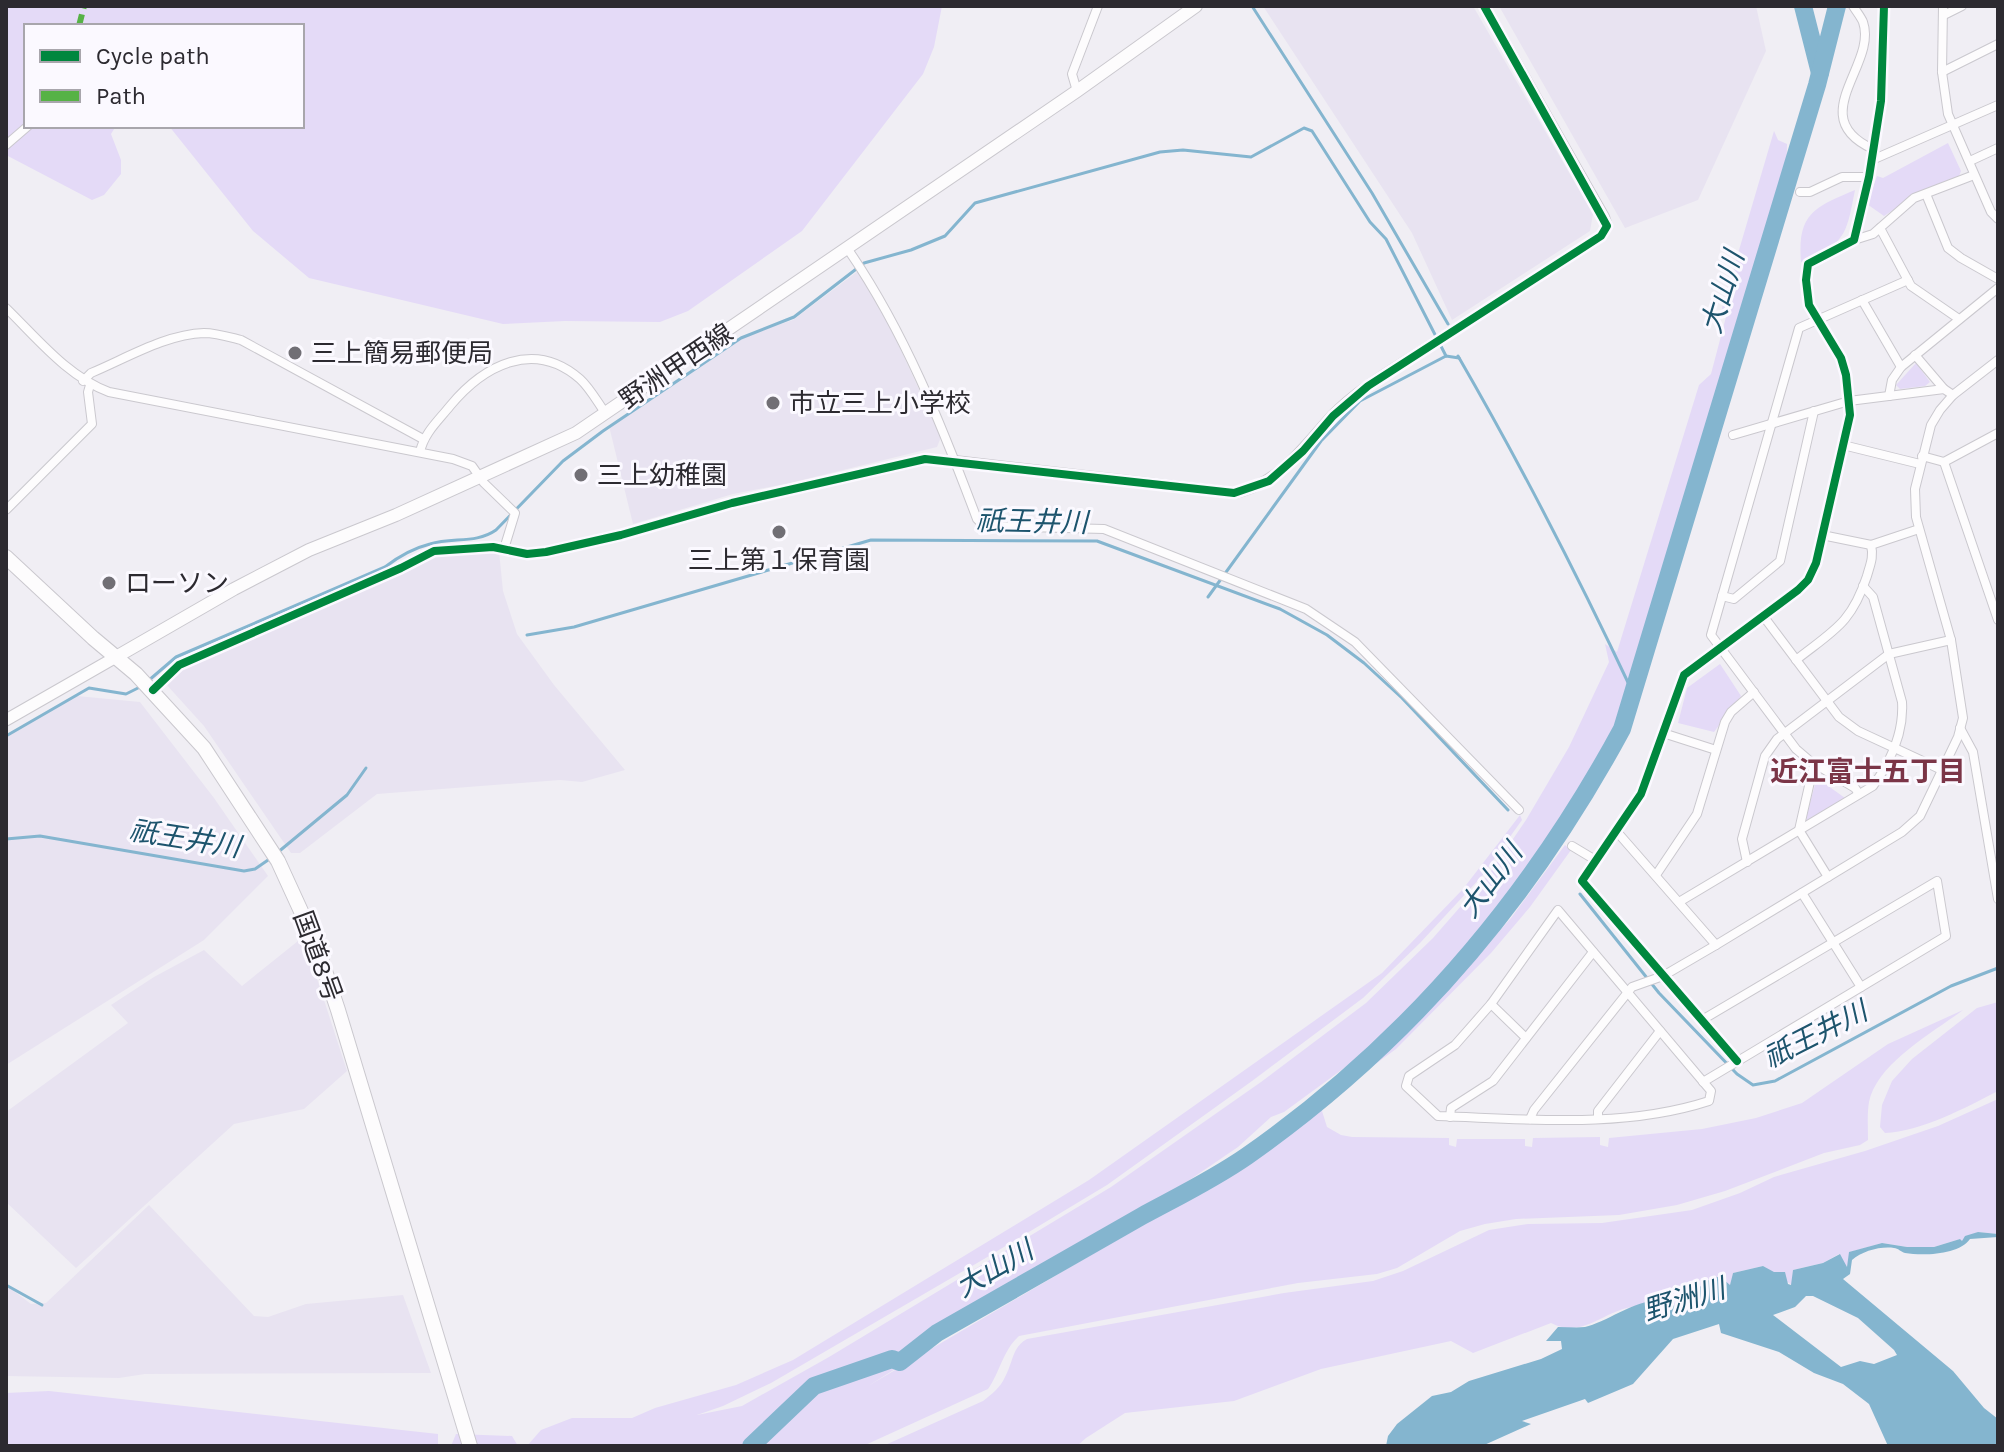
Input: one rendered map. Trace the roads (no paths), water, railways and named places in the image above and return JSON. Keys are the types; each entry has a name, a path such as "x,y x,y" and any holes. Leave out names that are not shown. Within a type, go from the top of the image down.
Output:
{"highway":[{"name":"国道8号","path":"6,557 153,690 209,746 278,861 316,944 470,1446"}],"main road":[{"name":"野洲甲西線","path":"116,657 309,550 396,515 576,433 1077,91 1196,6"},
{"path":"6,720 116,657"}],"street":[{"path":"1077,91 1072,74 1098,6"},
{"path":"153,690 179,665 434,551 493,547 527,554 546,552 621,535 732,503 925,459 1234,493 1248,491 1269,481 1303,451 1333,416 1368,386 1601,236 1607,226 1484,6"},
{"path":"1853,6 1859,11 1863,24 1863,43 1845,96 1843,113 1846,127 1859,143 1873,149"},
{"path":"1854,240 1869,177 1881,101 1884,6"},
{"path":"1962,6 1943,11 1942,72 1948,114 1991,212 1998,219"},
{"path":"1942,72 1998,44"},
{"path":"1872,160 1998,105"},
{"path":"6,145 26,128"},
{"path":"1970,161 1998,148"},
{"path":"1737,1061 1582,881 1618,833 1641,794 1684,675 1764,617 1808,580 1816,563 1850,415 1841,358 1809,305 1808,264 1854,240 1873,234 1914,198 1974,175"},
{"path":"1800,192 1810,192 1842,177 1869,177"},
{"path":"1926,194 1948,248 1998,279"},
{"path":"1880,228 1908,280 1925,297 1959,319"},
{"path":"847,248 898,334 955,461 977,519 984,526 1104,529 1306,609 1355,642 1519,810"},
{"path":"1859,794 1855,788 1814,764 1796,749 1711,635 1799,328 1908,280"},
{"path":"1889,396 1892,380 1901,367 1998,288"},
{"path":"1862,300 1901,367"},
{"path":"6,308 87,383 109,392 420,452 472,466 515,513 504,549"},
{"path":"6,510 92,424 87,383 91,373 174,339 202,333 241,340 423,439"},
{"path":"1915,355 1953,395"},
{"path":"420,452 423,439 461,393 478,378 502,365 522,359 544,360 564,367 582,381 606,414"},
{"path":"1530,1119 1632,987 1663,976 1914,824 1942,770 1963,718 1951,640 1914,504 1921,460 1931,425 1953,395 1998,360"},
{"path":"1733,435 1849,401 1944,389"},
{"path":"1722,596 1734,599 1780,561 1814,411"},
{"path":"1843,445 1944,462 1998,433"},
{"path":"1944,462 1998,620"},
{"path":"1822,535 1871,545 1919,529"},
{"path":"1796,660 1847,620 1858,602 1873,555 1871,545"},
{"path":"1679,902 1873,786 1884,771 1903,720 1902,702 1873,597 1863,586"},
{"path":"1764,617 1839,717 1858,731 1942,770"},
{"path":"1747,862 1742,839 1765,756 1777,739 1889,654 1951,640"},
{"path":"1656,875 1697,814 1725,722 1731,712 1754,692"},
{"path":"1960,728 1973,752 1998,899"},
{"path":"1663,733 1716,750"},
{"path":"1814,764 1799,830 1828,877"},
{"path":"1618,833 1716,945"},
{"path":"1572,846 1597,861"},
{"path":"1702,1020 1937,881 1946,936 1703,1082"},
{"path":"1802,893 1861,987"},
{"path":"1558,910 1628,992 1711,1091 1709,1101 1685,1109 1598,1118 1450,1117 1438,1116 1406,1086 1409,1076 1455,1045 1491,1004 1558,910"},
{"path":"1450,1117 1451,1108 1493,1081 1593,952"},
{"path":"1491,1004 1526,1038"},
{"path":"1598,1118 1598,1111 1660,1031"}],"water":[{"name":"野洲川","path":"1978,1232 1998,1234 1998,1237 1970,1239 1958,1248 1940,1253 1913,1254 1895,1248 1872,1250 1852,1260 1850,1274 1843,1279 1953,1371 1984,1408 1998,1419 1998,1446 1888,1446 1869,1404 1843,1384 1814,1373 1779,1352 1721,1333 1719,1324 1673,1339 1633,1384 1588,1403 1585,1399 1522,1421 1531,1424 1482,1446 1386,1446 1388,1436 1397,1424 1432,1396 1451,1392 1469,1381 1541,1359 1562,1349 1561,1341 1546,1341 1558,1327 1585,1327 1632,1307 1656,1301 1667,1302 1677,1308 1680,1293 1697,1289 1714,1276 1730,1285 1733,1273 1763,1266 1774,1272 1785,1272 1791,1285 1793,1270 1823,1263 1840,1254 1847,1267 1849,1252 1882,1243 1934,1247 1962,1241 1965,1236","holes":["1806,1296 1813,1296 1858,1318 1897,1355 1874,1364 1860,1361 1841,1367 1773,1315 1795,1307"]}],"waterway":[{"path":"1252,6 1372,193 1448,324"},
{"path":"1803,6 1820,73"},
{"name":"大山川","path":"751,1446 814,1386 892,1359 900,1362 937,1333 1247,1156 1305,1113 1360,1066 1460,965 1505,910 1547,853 1622,729 1817,85 1837,6"},
{"path":"148,681 176,657 385,567 412,550 439,542 472,539 496,530 563,461 603,431 741,338 794,317 864,263 911,250 945,236 975,203 1160,152 1183,150 1251,157 1304,128 1312,131 1370,222 1386,239 1446,356"},
{"path":"1208,597 1321,441 1360,401 1446,356 1459,358"},
{"path":"1458,356 1549,522 1633,693"},
{"name":"祇王井川","path":"527,635 574,627 871,540 1097,541 1280,609 1327,635 1402,698 1508,810"},
{"path":"6,736 89,688 126,694 142,686"},
{"name":"祇王井川","path":"277,853 347,795 366,768"},
{"name":"祇王井川","path":"6,839 40,836 244,871 255,869 271,858"},
{"name":"祇王井川","path":"1580,894 1659,993 1737,1074 1753,1085 1775,1081 1951,986 1998,968"},
{"path":"6,1285 42,1305"}],"place":[{"name":"三上簡易郵便局","path":"295,353"},
{"name":"市立三上小学校","path":"773,403"},
{"name":"三上幼稚園","path":"581,475"},
{"name":"三上第１保育園","path":"779,532"},
{"name":"ローソン","path":"109,583"}],"district":[{"name":"近江富士五丁目","path":"1868,771"}]}
